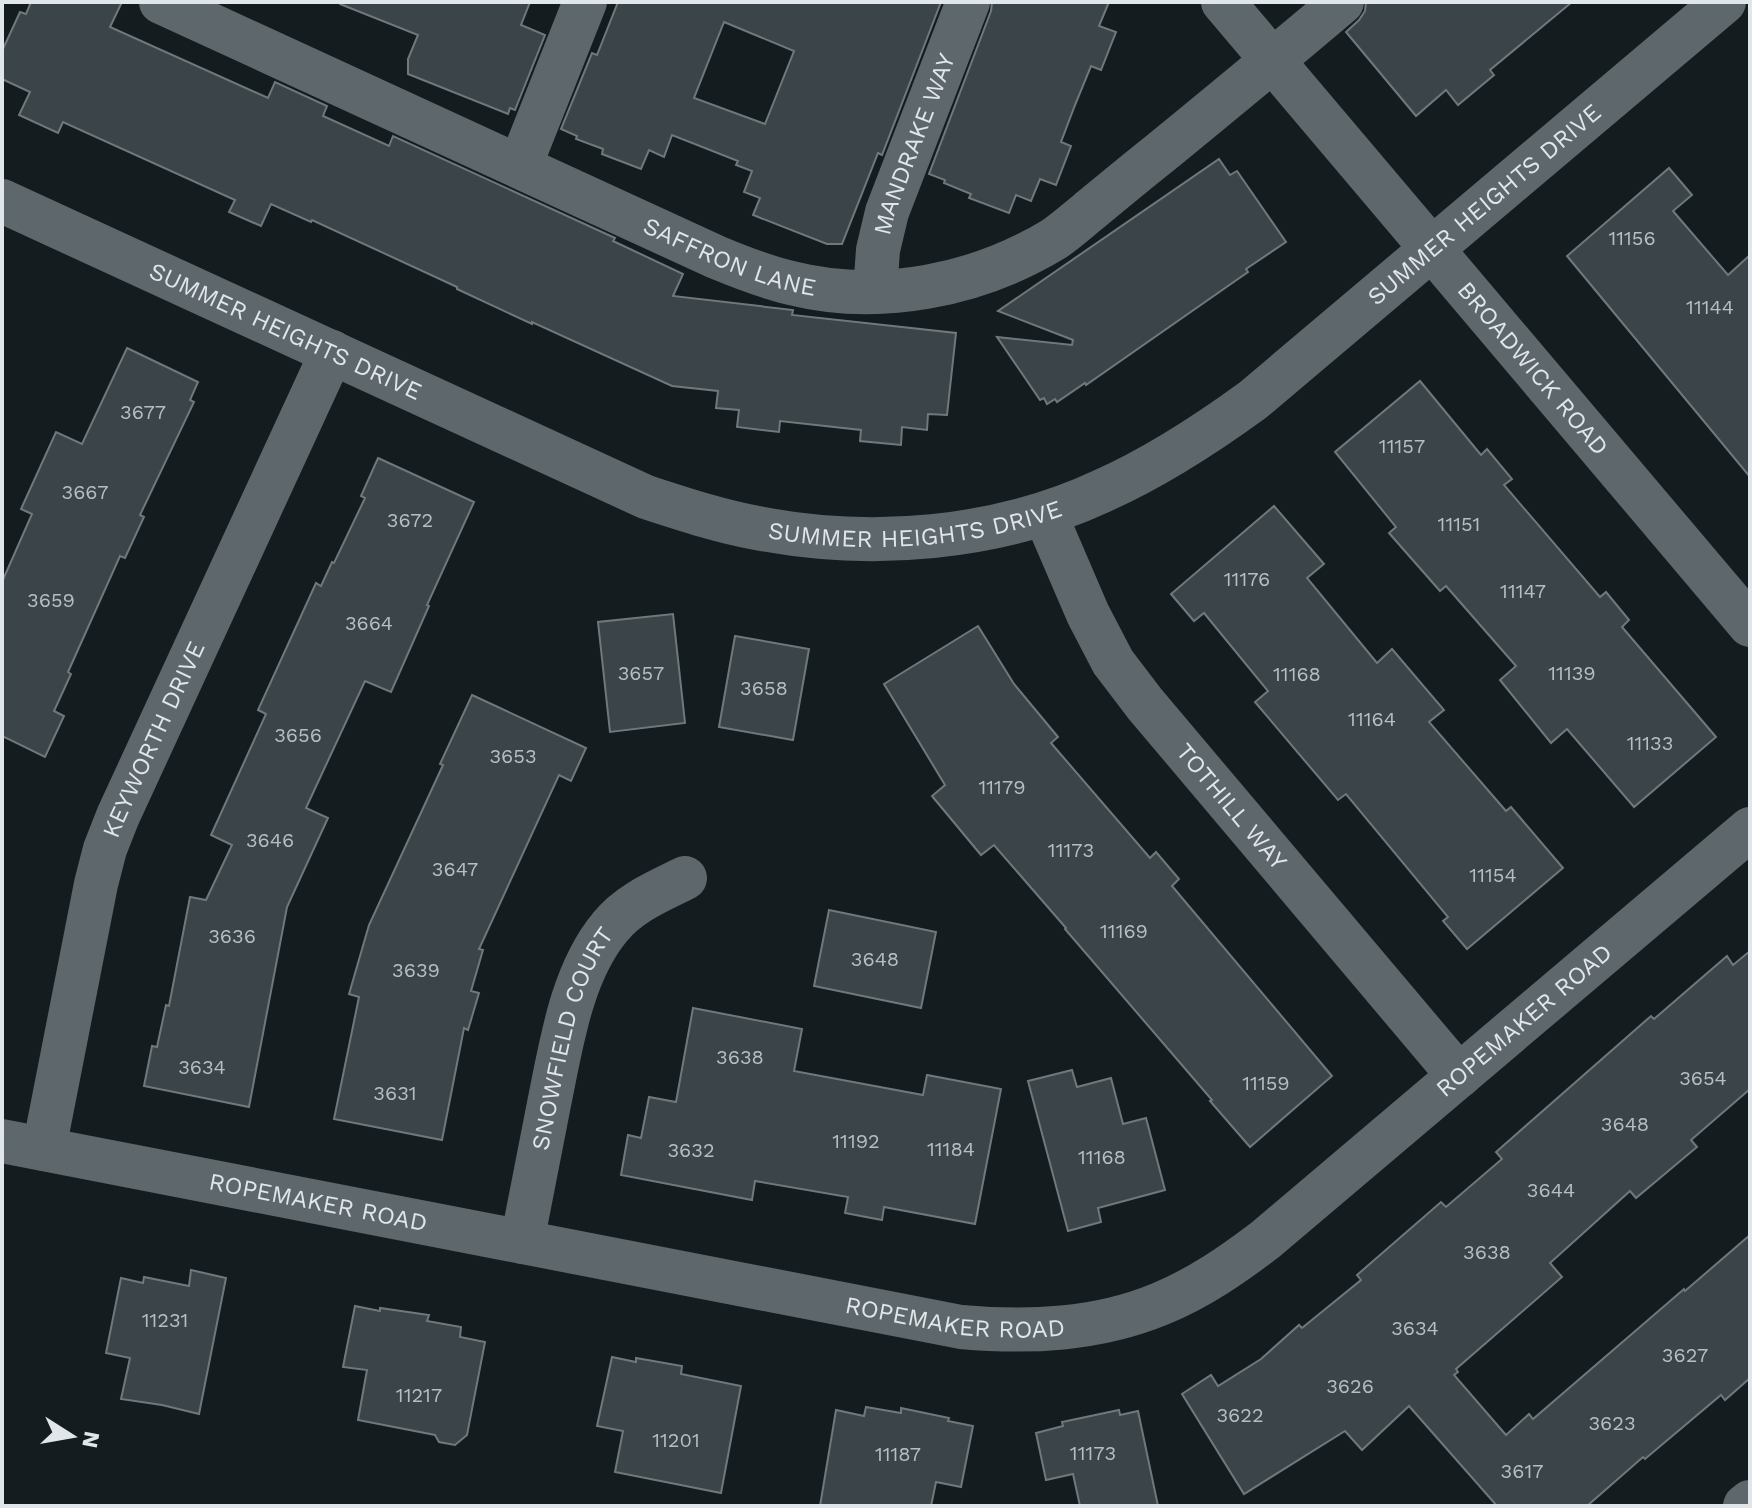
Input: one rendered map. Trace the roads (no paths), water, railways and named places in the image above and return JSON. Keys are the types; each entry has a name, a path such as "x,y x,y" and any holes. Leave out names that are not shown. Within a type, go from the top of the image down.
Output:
{"street":[{"path":"520,166 585,2"},
{"name":"MANDRAKE WAY","path":"875,292 878,250 887,212 968,2"},
{"name":"BROADWICK ROAD","path":"1223,2 1750,625"},
{"name":"SAFFRON LANE","path":"185,7 754,273 793,284 875,292 923,288 969,277 1014,260 1057,237 1342,2"},
{"name":"SUMMER HEIGHTS DRIVE","path":"2,201 646,497 701,515 757,528 815,536 872,539 931,536 1045,514 1114,486 1204,435 1253,400 1724,2"},
{"name":"KEYWORTH DRIVE","path":"44,1149 105,849 332,352"},
{"name":"TOTHILL WAY","path":"1045,514 1088,614 1113,662 1155,716 1459,1076"},
{"name":"ROPEMAKER ROAD","path":"2,1141 961,1327 1028,1330 1082,1325 1121,1317 1159,1304 1215,1276 1265,1240 1750,829"},
{"name":"SNOWFIELD COURT","path":"522,1242 563,1037 580,982 610,926 640,901 685,878"},
{"path":"1745,1506 1750,1502"}]}
